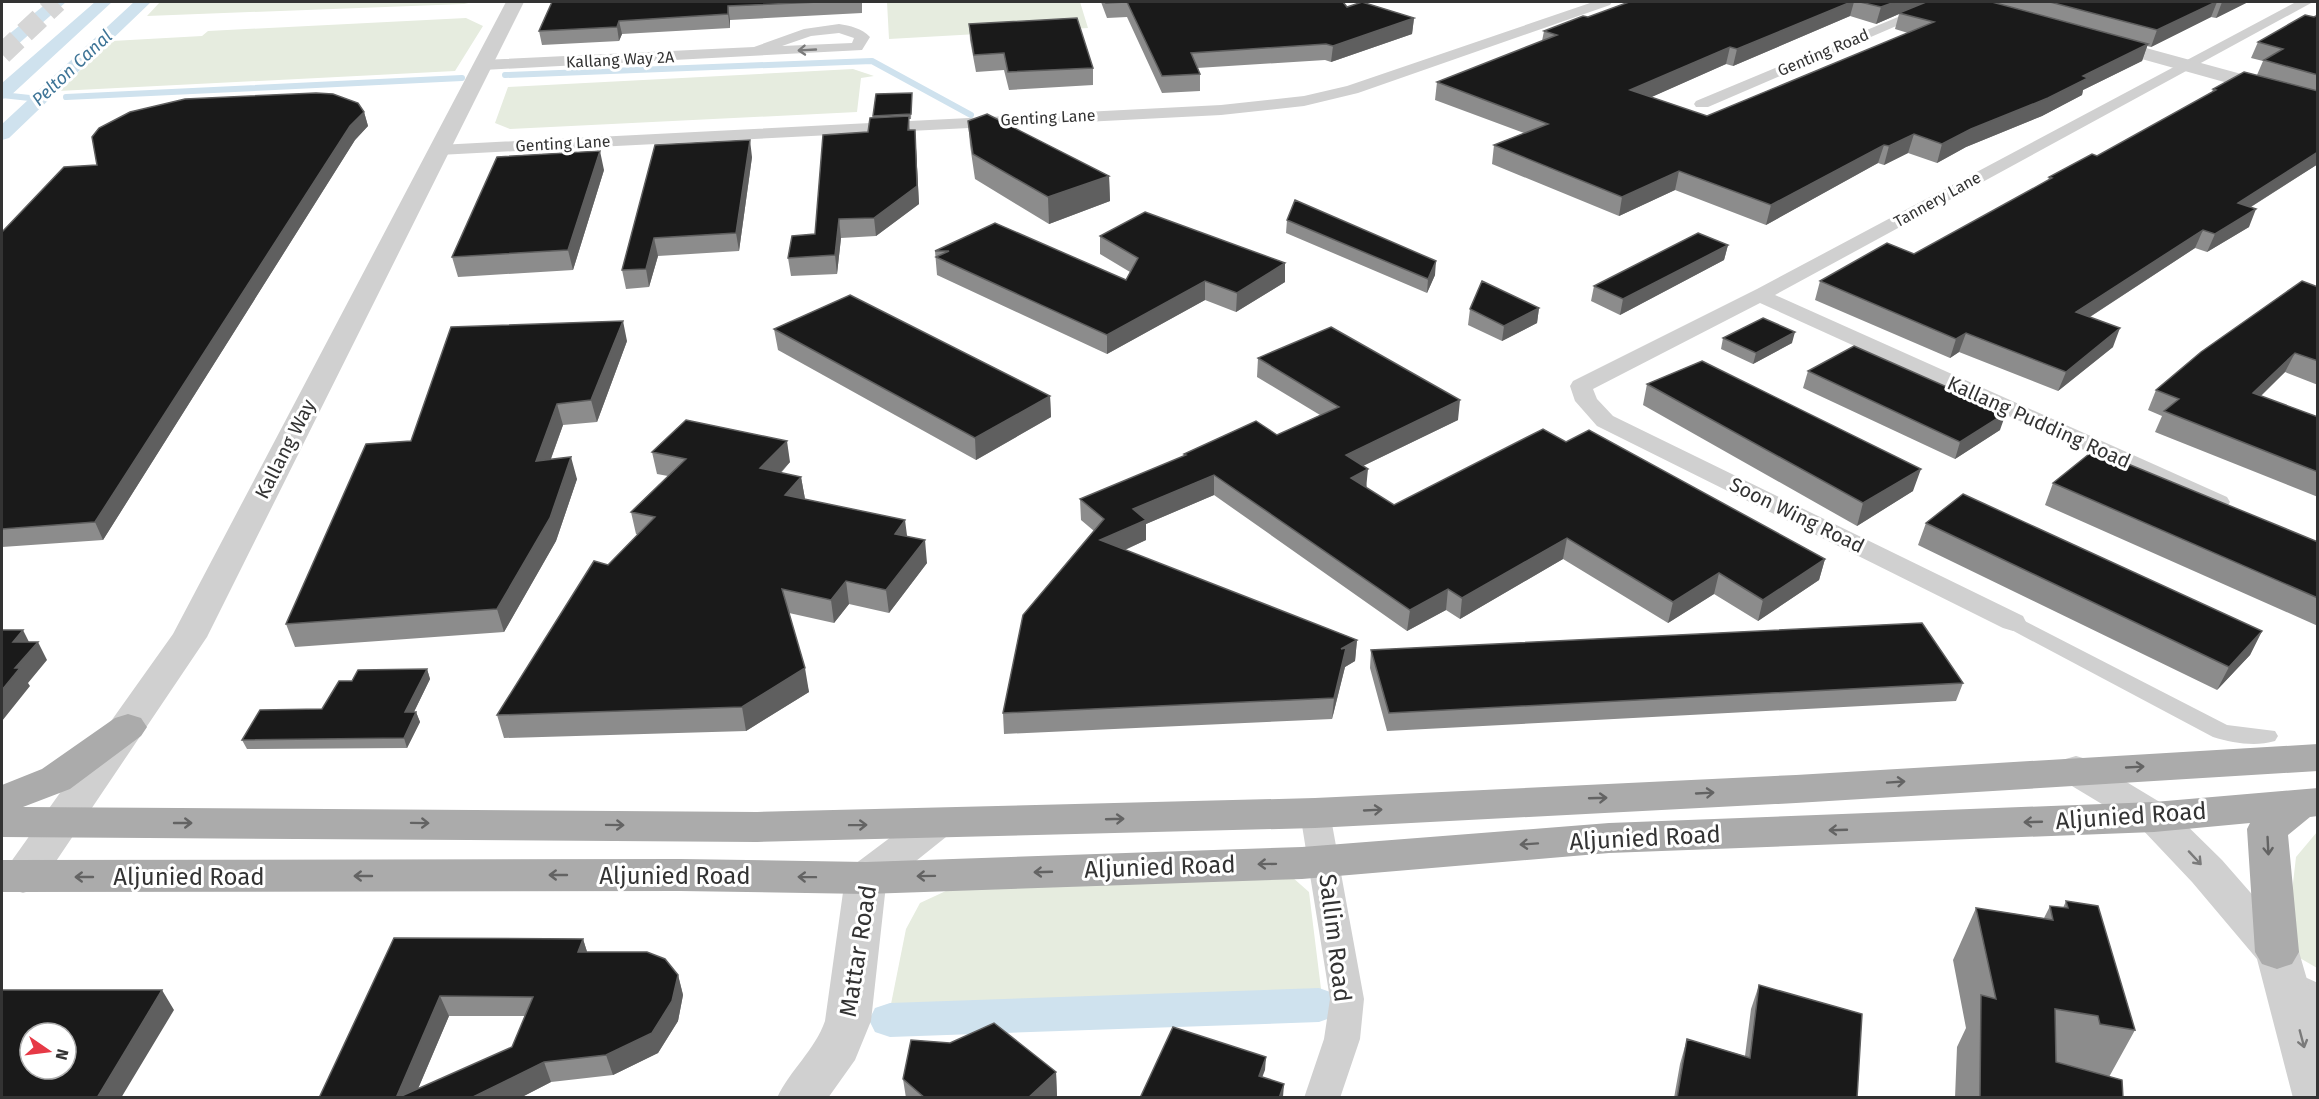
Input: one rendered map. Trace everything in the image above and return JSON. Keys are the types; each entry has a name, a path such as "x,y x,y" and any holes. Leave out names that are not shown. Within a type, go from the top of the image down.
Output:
{"main road":[{"path":"2,800 56,779 128,727"},
{"name":"Aljunied Road","path":"2,822 757,827 1315,813 1796,789 2076,770 2318,757"},
{"path":"2294,978 2267,829 2309,803"},
{"name":"Aljunied Road","path":"13,876 680,875 866,878 1325,860 1609,838 2154,817 2309,803"}],"street":[{"name":"Kallang Way","path":"13,876 59,824 189,637 515,2"},
{"name":"Genting Lane","path":"439,150 1221,110 1304,101 1369,84 1605,2"},
{"name":"Genting Road","path":"1701,104 1945,2"},
{"name":"Tannery Lane","path":"1586,401 1581,386 1761,296 2306,2"},
{"name":"Kallang Way 2A","path":"479,73 757,52 857,47 862,37 857,32 844,30 816,31 787,38 757,52"},
{"path":"2086,37 2318,102"},
{"name":"Kallang Pudding Road","path":"1761,296 2243,513"},
{"name":"Soon Wing Road","path":"1586,401 1605,421 2013,622"},
{"path":"2013,622 2221,732 2242,736 2267,736"},
{"path":"2076,770 2154,817 2207,871 2294,978 2317,1098"},
{"name":"Sallim Road","path":"1315,813 1325,860 1347,999 1342,1039 1322,1098"},
{"name":"Mattar Road","path":"800,1098 839,1046 848,1021 866,878 938,823"}],"shaded area":[{"path":"160,2 473,2 147,16"},
{"path":"887,2 1080,2 1088,28 889,39"},
{"path":"466,18 483,26 455,71 58,91 112,41 202,36 208,31"},
{"path":"853,69 874,76 861,78 857,112 510,129 495,123 508,87"},
{"path":"2317,832 2317,968 2293,954 2289,918 2296,857"},
{"path":"1292,877 1309,892 1322,997 890,1009 906,929 920,903 948,890"}],"building":[{"path":"552,2 819,2 728,6 728,14 619,21 617,27 539,31"},
{"path":"1127,2 1343,2 1347,7 1362,2 1414,18 1333,46 1326,44 1191,53 1200,74 1162,76"},
{"path":"1629,2 1851,2 1737,49 1730,47 1630,90 1707,116 1934,22 1899,13 1926,2 1992,2 2148,44 2083,76 2088,78 2048,98 1971,129 1942,144 1914,134 1889,146 1884,145 1771,205 1679,171 1622,197 1494,145 1548,124 1437,82 1557,35 1544,31"},
{"path":"1860,2 1895,2 1881,7"},
{"path":"2050,2 2216,2 2157,30"},
{"path":"2305,15 2314,17 2318,15 2318,75 2264,60 2283,49 2258,42"},
{"path":"1077,18 1093,68 1008,72 1004,53 974,55 969,24"},
{"path":"2244,72 2318,91 2318,152 2238,203 2256,209 2215,234 2203,230 2076,312 2120,328 2066,372 1966,333 1956,339 1820,281 1887,243 1914,254 2052,178 2049,177 2092,154 2097,156"},
{"path":"912,93 911,114 873,116 876,94"},
{"path":"333,94 358,103 364,112 350,126 95,522 2,529 2,232 64,167 97,165 92,137 99,128 130,112 185,99"},
{"path":"987,114 1109,176 1048,197 973,154 968,121"},
{"path":"909,116 908,130 915,130 917,186 874,218 839,219 835,255 788,258 792,236 815,234 823,135 868,132 870,118"},
{"path":"750,140 736,233 654,238 646,269 622,270 655,145"},
{"path":"600,151 568,250 452,257 497,157"},
{"path":"1295,200 1436,261 1428,279 1287,220"},
{"path":"1145,212 1285,263 1237,293 1205,281 1107,335 936,257 949,251 935,251 995,223 1126,280 1138,258 1100,236"},
{"path":"1698,233 1728,245 1623,299 1594,286"},
{"path":"1482,281 1539,308 1504,326 1470,309"},
{"path":"2302,281 2318,287 2318,361 2295,353 2253,393 2318,417 2318,472 2164,411 2179,399 2156,390 2201,352"},
{"path":"850,295 1050,396 975,438 774,329"},
{"path":"1763,318 1795,332 1756,353 1723,338"},
{"path":"623,321 591,400 557,404 536,461 571,457 550,518 497,609 286,624 366,444 411,441 451,327"},
{"path":"1331,327 1460,400 1346,455 1368,469 1351,478 1394,505 1543,429 1566,442 1589,430 1825,559 1763,600 1719,573 1673,602 1567,538 1462,598 1448,589 1410,610 1214,475 1133,509 1146,520 1100,540 1357,640 1341,649 1346,648 1334,698 1003,713 1023,615 1104,519 1080,499 1186,455 1184,454 1256,421 1277,435 1339,407 1258,358"},
{"path":"1854,346 2006,413 1960,442 1808,371"},
{"path":"1702,361 1921,469 1863,503 1647,384"},
{"path":"686,420 787,441 760,468 801,477 785,495 905,520 895,534 925,540 886,590 846,581 831,600 782,589 805,668 742,707 497,715 594,561 608,565 655,517 631,512 686,459 652,452"},
{"path":"2094,450 2318,542 2318,598 2053,483"},
{"path":"1963,494 2262,631 2229,667 1926,523"},
{"path":"1922,623 1963,683 1389,713 1371,650"},
{"path":"2,630 23,630 13,642 38,642 15,668 20,668 2,690"},
{"path":"427,669 405,712 416,712 404,738 242,740 260,710 322,709 339,681 352,681 358,670"},
{"path":"2066,901 2098,906 2135,1030 2100,1024 2098,1016 2055,1009 2056,1062 2122,1080 2123,1098 1980,1098 1981,995 1996,999 1976,908 2053,920 2050,906 2068,908"},
{"path":"394,938 583,939 578,952 647,952 665,959 678,975 672,1001 652,1033 606,1055 544,1062 471,1098 397,1098 512,1047 533,997 440,996 396,1098 319,1098"},
{"path":"1759,985 1862,1014 1857,1098 1677,1098 1687,1039 1750,1058"},
{"path":"2,990 162,990 97,1098 2,1098"},
{"path":"994,1023 1056,1072 1028,1098 925,1098 903,1079 911,1040 950,1043"},
{"path":"1173,1027 1266,1057 1259,1076 1284,1084 1279,1098 1140,1098"}],"waterway":[{"name":"Pelton Canal","path":"2,49 58,2"},
{"name":"Pelton Canal","path":"2,93 104,2"},
{"name":"Pelton Canal","path":"2,134 143,2"},
{"path":"505,75 872,61 971,115"},
{"path":"66,97 462,78"},
{"path":"2,95 39,99"},
{"path":"890,1020 1319,1005"}],"tunnel":[{"path":"2,54 57,2"}]}
